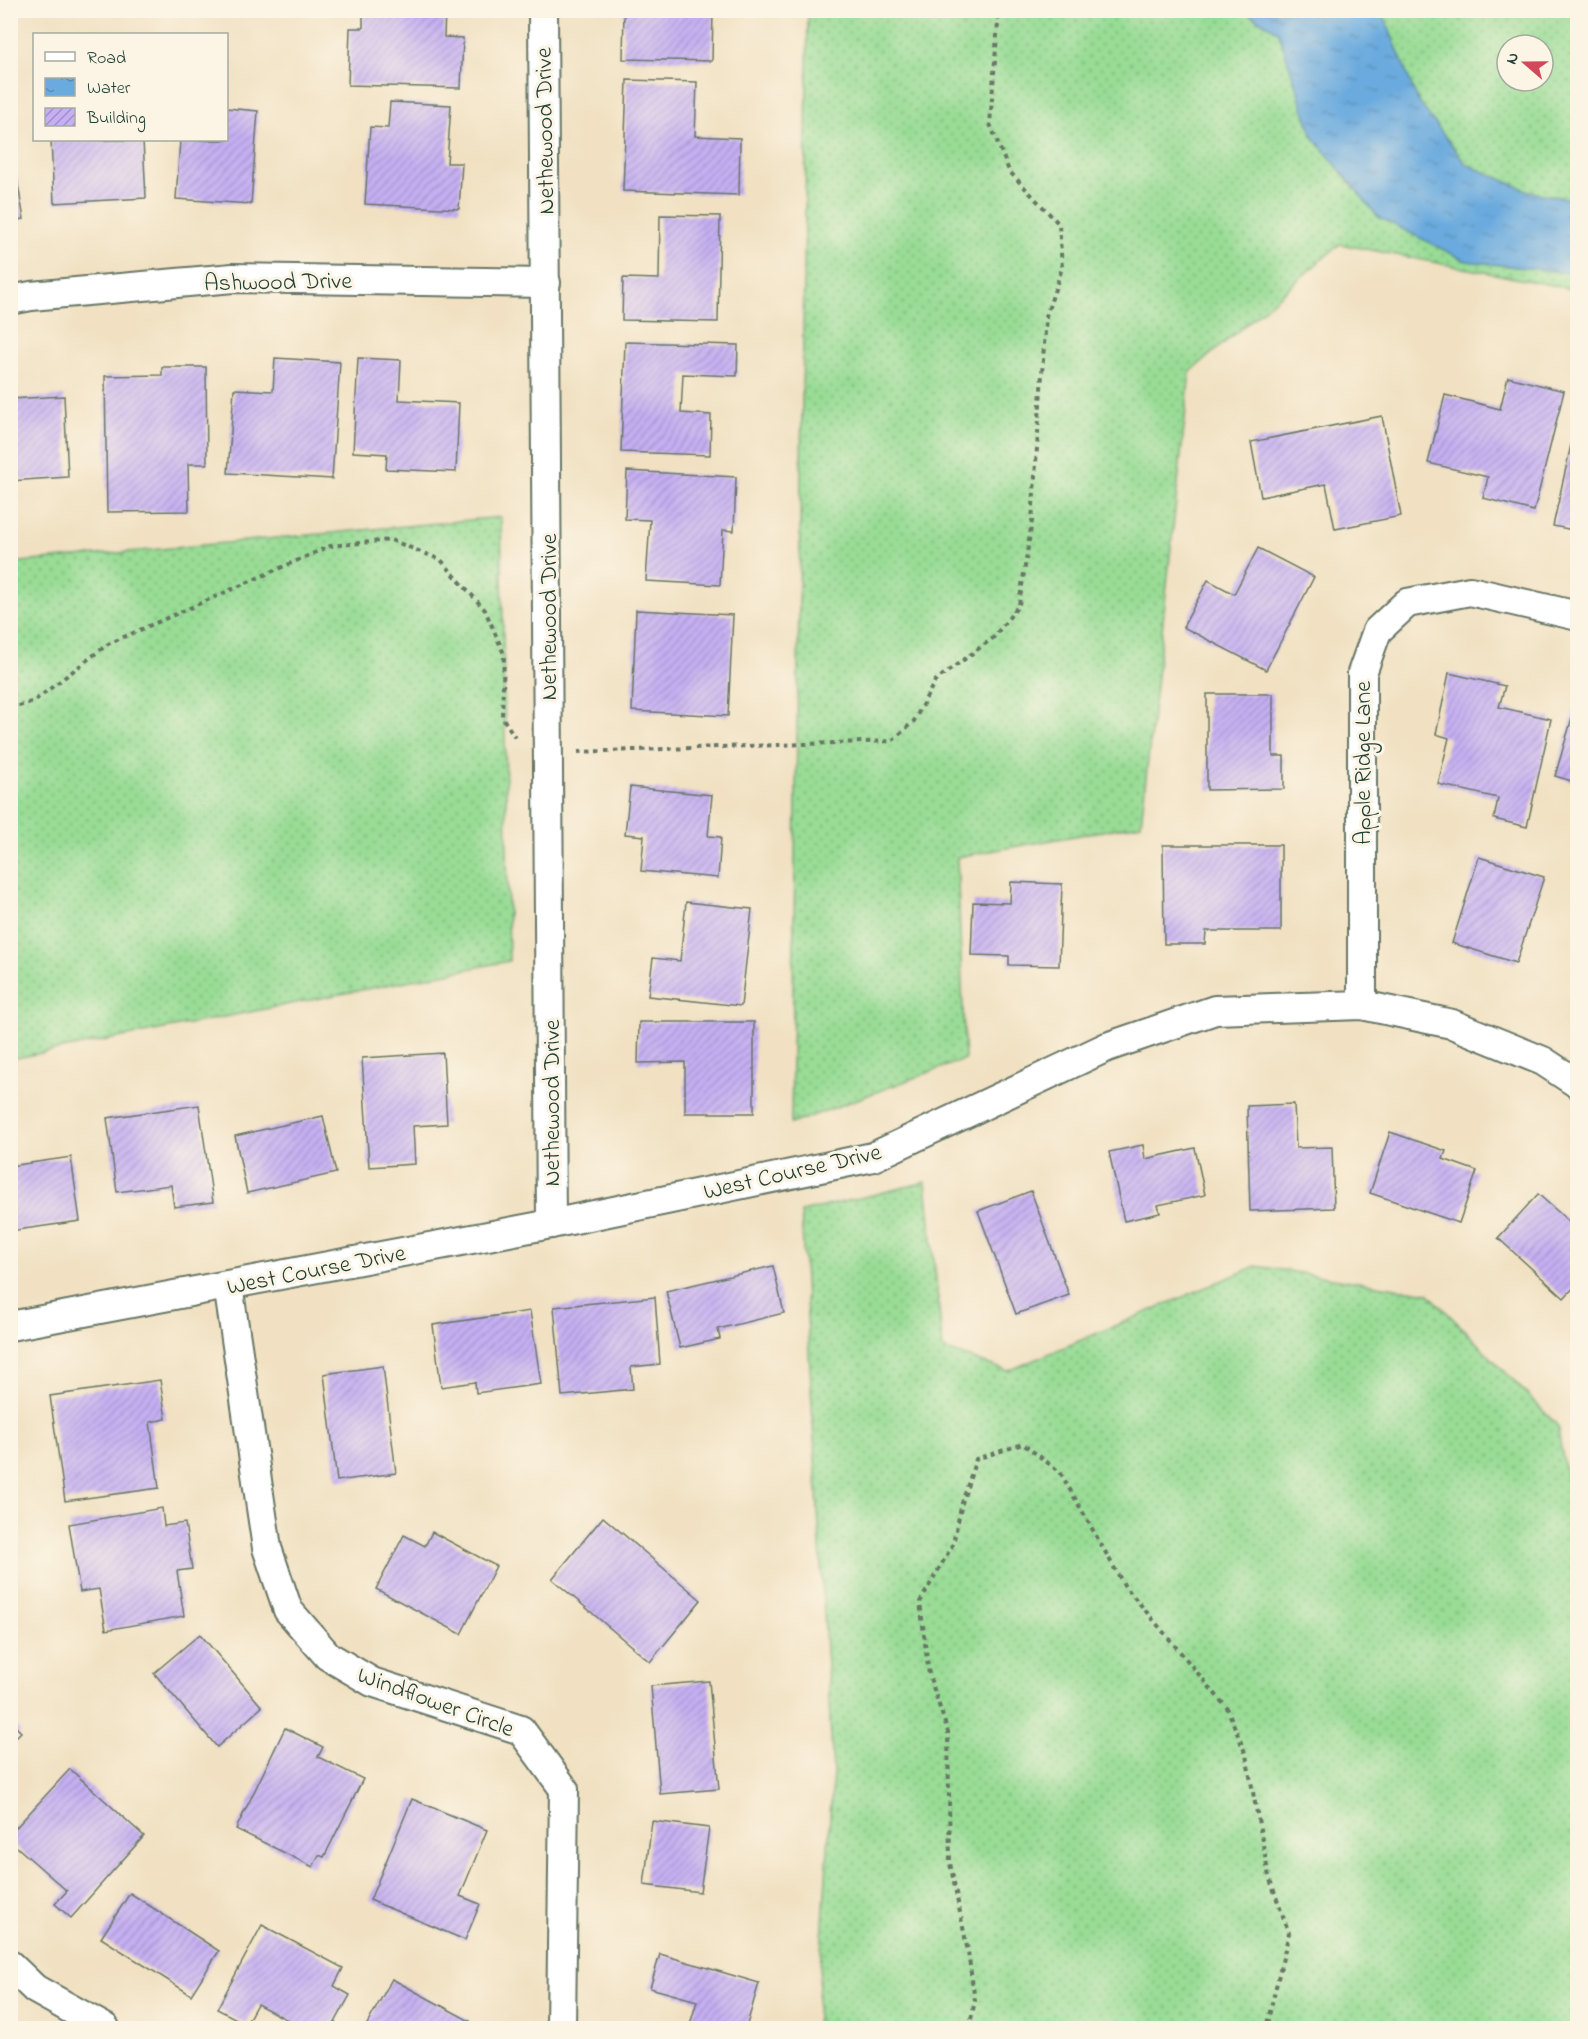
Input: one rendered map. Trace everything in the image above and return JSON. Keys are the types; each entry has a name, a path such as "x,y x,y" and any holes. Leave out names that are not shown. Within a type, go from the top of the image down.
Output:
{"street":[{"name":"Nethewood Drive","path":"543,10 551,1224"},
{"name":"Ashwood Drive","path":"10,300 32,296 233,278 546,283"},
{"name":"Apple Ridge Lane","path":"1362,1005 1362,673 1377,631 1407,603 1470,591 1578,616"},
{"name":"West Course Drive","path":"10,1326 551,1224 873,1157 1107,1047 1215,1010 1362,1005 1452,1024 1543,1061 1578,1084"},
{"name":"Windflower Circle","path":"228,1285 267,1548 288,1610 328,1656 372,1682 521,1730 564,1790 561,2028"},
{"path":"10,1965 35,1989 105,2028"}],"path":[{"path":"10,709 34,701 108,644 330,546 391,540 441,560 484,610 504,654 502,717 516,740 549,754 892,741 914,722 934,681 993,638 1019,605 1032,521 1046,316 1062,268 1059,224 1009,171 990,124 999,10"},
{"path":"969,2028 975,2001 969,1952 950,1863 948,1732 929,1675 920,1602 953,1544 962,1503 976,1459 1023,1444 1060,1472 1124,1585 1227,1708 1231,1717 1246,1755 1269,1877 1288,1934 1266,2028"}],"green space":[{"path":"808,11 1577,11 1577,290 1340,244 1190,372 1141,824 957,857 965,1059 791,1124"},
{"path":"501,517 509,961 11,1059 11,563"},
{"path":"926,1182 943,1349 1008,1371 1256,1266 1428,1293 1557,1425 1578,1542 1577,2028 816,2028 833,1772 801,1212"}],"water":[{"path":"1243,11 1382,11 1418,101 1466,164 1531,192 1577,200 1577,274 1466,261 1378,217 1313,137 1278,31"}],"building":[{"path":"363,10 445,10 444,37 463,38 461,88 348,85 350,28 363,28"},
{"path":"624,10 713,10 712,61 623,59"},
{"path":"627,80 697,82 695,136 740,138 739,195 623,191"},
{"path":"390,102 451,105 447,163 462,163 459,209 365,204 370,127 388,128"},
{"path":"228,108 258,111 251,204 176,199 180,141 228,141"},
{"path":"51,141 143,141 146,198 54,203"},
{"path":"14,162 24,219 10,221 10,163"},
{"path":"660,215 720,216 718,322 622,320 623,278 659,279"},
{"path":"625,342 738,345 737,376 683,374 681,413 711,415 710,455 621,452"},
{"path":"275,358 340,362 332,479 228,473 234,389 273,391"},
{"path":"358,358 401,360 399,400 459,403 456,472 386,469 387,454 353,452"},
{"path":"162,367 206,367 207,464 188,464 189,511 107,512 105,376 162,375"},
{"path":"1508,377 1564,391 1534,511 1483,498 1488,477 1428,463 1445,395 1500,409"},
{"path":"64,396 68,477 10,481 10,399"},
{"path":"1382,416 1401,516 1335,529 1326,484 1261,497 1251,442"},
{"path":"1573,436 1578,437 1578,531 1553,526"},
{"path":"627,471 736,477 734,531 723,530 720,585 646,581 650,520 625,519"},
{"path":"1258,548 1314,577 1266,670 1183,627 1208,580 1234,594"},
{"path":"636,610 733,615 728,716 632,711"},
{"path":"1449,673 1505,686 1499,707 1551,719 1527,827 1494,819 1498,798 1438,784 1449,738 1436,734"},
{"path":"1207,694 1273,694 1273,756 1284,756 1284,789 1207,790"},
{"path":"1574,711 1578,712 1578,783 1555,776"},
{"path":"630,787 712,795 708,836 721,837 718,878 641,871 644,836 625,834"},
{"path":"1163,845 1281,845 1281,931 1206,931 1205,944 1164,944"},
{"path":"1479,857 1544,877 1516,963 1452,943"},
{"path":"1011,882 1062,884 1059,966 1009,965 1009,956 971,955 973,902 1010,903"},
{"path":"686,902 752,909 741,1006 648,996 653,958 680,961"},
{"path":"639,1022 754,1022 754,1113 685,1113 685,1062 638,1063"},
{"path":"443,1053 447,1124 413,1126 415,1164 369,1167 362,1058"},
{"path":"1294,1104 1296,1148 1332,1147 1334,1208 1250,1211 1247,1106"},
{"path":"199,1105 213,1202 174,1207 171,1185 117,1192 107,1118"},
{"path":"323,1116 336,1173 247,1193 235,1136"},
{"path":"1390,1132 1446,1151 1443,1159 1477,1171 1459,1223 1370,1193"},
{"path":"1143,1145 1145,1159 1195,1148 1205,1195 1158,1205 1160,1213 1124,1221 1109,1152"},
{"path":"71,1157 80,1221 10,1231 10,1166"},
{"path":"1031,1191 1069,1295 1016,1314 978,1211"},
{"path":"1538,1194 1574,1226 1578,1222 1578,1283 1564,1298 1498,1238"},
{"path":"773,1266 784,1313 718,1329 720,1339 680,1348 666,1291"},
{"path":"655,1297 660,1364 631,1367 633,1389 562,1396 554,1307"},
{"path":"530,1311 541,1384 476,1393 475,1382 441,1387 433,1325"},
{"path":"383,1366 396,1473 337,1481 324,1374"},
{"path":"160,1380 166,1419 150,1422 159,1488 65,1501 50,1396"},
{"path":"162,1508 164,1526 185,1523 192,1569 177,1571 184,1616 106,1630 99,1589 80,1592 69,1524"},
{"path":"603,1517 701,1600 650,1662 552,1579"},
{"path":"432,1532 496,1566 461,1634 376,1589 404,1535 425,1546"},
{"path":"200,1634 262,1707 217,1747 154,1673"},
{"path":"709,1681 719,1789 660,1794 651,1686"},
{"path":"10,1721 21,1732 10,1743"},
{"path":"285,1728 323,1747 318,1757 363,1779 324,1857 319,1855 313,1867 236,1829"},
{"path":"70,1769 144,1836 71,1918 55,1904 67,1891 10,1841 10,1834"},
{"path":"412,1799 487,1830 460,1896 480,1904 465,1940 370,1900"},
{"path":"652,1821 709,1828 700,1892 644,1885"},
{"path":"130,1893 219,1951 191,1995 101,1938"},
{"path":"262,1925 343,1968 334,1986 350,1995 332,2028 303,2028 257,2004 246,2024 217,2009"},
{"path":"660,1954 759,1983 746,2028 689,2028 697,2001 650,1988"},
{"path":"392,1979 470,2021 466,2028 365,2028"}]}
